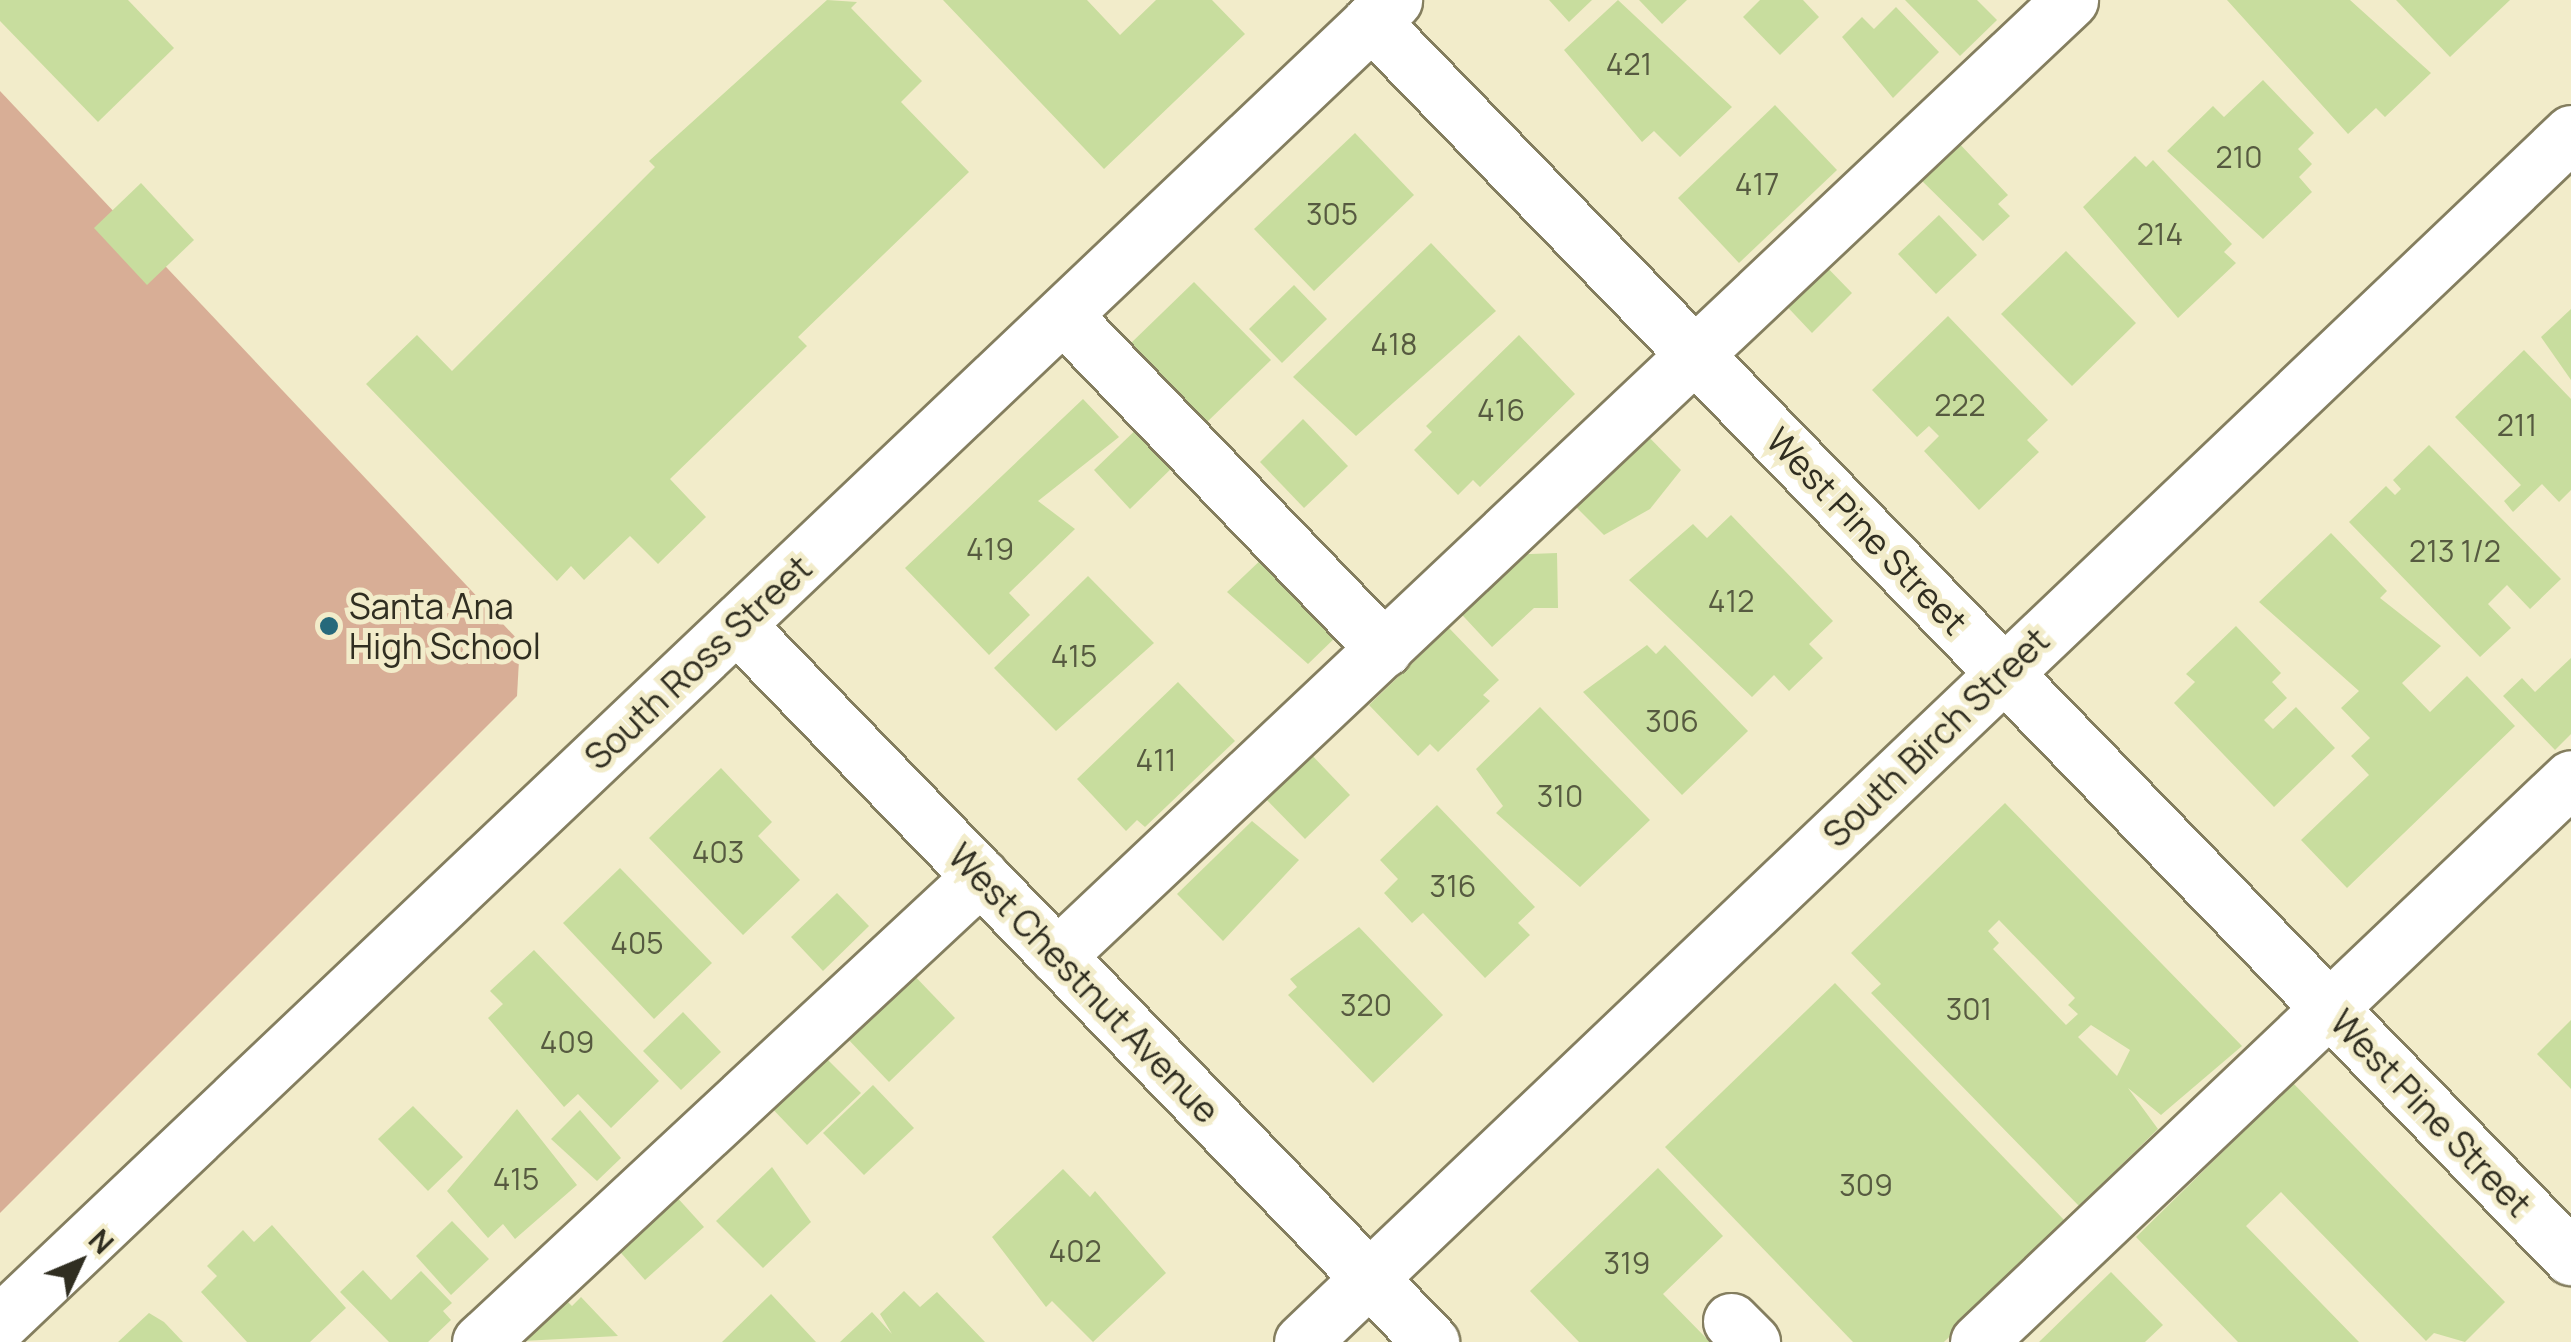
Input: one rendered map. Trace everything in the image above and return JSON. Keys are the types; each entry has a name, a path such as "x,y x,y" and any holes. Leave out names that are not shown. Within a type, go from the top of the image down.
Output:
{"street":[{"name":"West Pine Street","path":"1382,11 1691,348 2571,1258"},
{"name":"South Ross Street","path":"0,1323 1382,11"},
{"path":"1057,956 1384,649 2038,11"},
{"name":"South Birch Street","path":"1302,1342 2571,133"},
{"path":"1064,316 1384,649"},
{"name":"West Chestnut Avenue","path":"736,625 1432,1342"},
{"path":"1978,1342 2571,778"},
{"path":"480,1342 980,876"}],"shaded area":[{"path":"0,91 520,642 517,696 0,1213"}],"building":[{"path":"0,0 128,0 174,48 98,122 0,21"},
{"path":"827,0 857,2 851,8 922,81 901,102 969,172 798,337 807,346 670,479 706,517 658,564 630,536 584,580 571,566 557,581 366,384 417,335 452,371 655,167 649,161"},
{"path":"943,0 1087,0 1120,35 1156,0 1212,0 1245,34 1104,169"},
{"path":"1549,0 1592,0 1569,22"},
{"path":"1618,0 1732,107 1680,157 1654,131 1642,142 1564,50"},
{"path":"1639,0 1687,0 1662,24"},
{"path":"1760,0 1803,0 1819,17 1780,55 1743,17"},
{"path":"1905,0 1977,0 1997,20 1960,56"},
{"path":"2227,0 2350,0 2431,73 2385,117 2376,108 2348,134"},
{"path":"2396,0 2510,0 2450,57"},
{"path":"1896,7 1939,52 1893,98 1842,37 1862,17 1874,29"},
{"path":"2263,80 2314,133 2298,149 2312,164 2299,177 2312,192 2263,239 2167,151 2213,106 2224,117"},
{"path":"1775,105 1837,170 1739,263 1678,198"},
{"path":"1355,133 1414,195 1314,291 1254,229"},
{"path":"1954,138 2008,195 1998,204 2010,216 1983,241 1915,174"},
{"path":"2135,156 2146,167 2153,160 2232,244 2224,252 2236,263 2178,318 2083,207"},
{"path":"141,183 194,240 147,285 94,228"},
{"path":"1939,215 1977,255 1936,294 1898,254"},
{"path":"1431,243 1496,311 1356,436 1293,377"},
{"path":"2066,251 2136,323 2072,386 2001,314"},
{"path":"1816,256 1852,293 1812,333 1776,295"},
{"path":"1194,282 1271,360 1206,423 1130,344"},
{"path":"1294,285 1327,319 1282,363 1249,329"},
{"path":"2571,309 2571,380 2541,337"},
{"path":"1948,316 2048,420 2027,440 2039,452 1979,510 1924,451 1939,436 1929,426 1917,437 1872,390"},
{"path":"1519,335 1575,394 1480,487 1473,480 1458,495 1414,450 1432,432 1426,426"},
{"path":"2524,350 2571,399 2571,490 2559,502 2542,484 2513,512 2504,501 2521,485 2455,417"},
{"path":"1083,399 1119,437 1038,501 1075,529 1009,593 1030,615 989,655 905,568"},
{"path":"1303,419 1348,466 1304,508 1260,462"},
{"path":"1145,421 1181,459 1130,509 1094,470"},
{"path":"1643,431 1681,470 1650,509 1604,535 1570,501"},
{"path":"2429,445 2561,579 2530,609 2507,585 2488,604 2511,628 2480,657 2349,522 2386,486 2395,495 2401,489 2393,480"},
{"path":"1731,515 1833,621 1809,644 1823,658 1789,691 1774,675 1752,697 1629,580 1693,524 1707,538"},
{"path":"2331,533 2387,591 2380,598 2441,646 2402,683 2430,712 2467,676 2515,726 2347,888 2301,840 2369,775 2351,756 2370,738 2341,708 2359,691 2259,602"},
{"path":"1557,553 1558,608 1534,608 1492,647 1452,604 1503,555"},
{"path":"1265,556 1339,634 1308,664 1227,592"},
{"path":"1088,576 1154,643 1056,731 994,668"},
{"path":"2236,626 2281,673 2272,682 2287,698 2264,720 2273,729 2296,707 2335,748 2274,807 2174,703 2195,682 2186,674"},
{"path":"1449,628 1499,680 1483,695 1490,701 1438,752 1430,744 1418,756 1369,705"},
{"path":"1647,645 1656,654 1665,645 1748,731 1682,795 1583,692"},
{"path":"2571,658 2571,734 2555,750 2503,696 2522,678 2535,692"},
{"path":"1178,682 1235,741 1145,827 1137,820 1126,831 1077,779"},
{"path":"1540,707 1650,820 1580,887 1496,813 1503,806 1476,769"},
{"path":"1306,749 1350,795 1305,839 1260,793"},
{"path":"721,768 772,822 758,836 800,880 743,935 649,838"},
{"path":"2005,803 2242,1046 2161,1115 2128,1088 2158,1129 2079,1206 1871,993 1881,984 1851,953","holes":["1999,920 2075,998 2068,1005 2078,1014 2066,1025 1993,949 1999,943 1988,931","2091,1025 2130,1050 2117,1076 2078,1037"]},
{"path":"1437,805 1535,907 1518,923 1530,935 1485,978 1423,913 1412,923 1384,893 1398,879 1380,860"},
{"path":"1252,821 1299,860 1223,941 1177,894"},
{"path":"620,868 712,963 654,1019 563,923"},
{"path":"837,893 869,926 823,971 791,937"},
{"path":"1359,927 1443,1015 1373,1083 1288,995 1297,987 1290,979"},
{"path":"534,950 659,1081 611,1128 578,1094 564,1107 488,1018 503,1004 490,991"},
{"path":"908,969 955,1018 889,1082 845,1036"},
{"path":"1835,983 2067,1223 1944,1342 1853,1342 1665,1147"},
{"path":"683,1012 721,1052 681,1090 643,1051"},
{"path":"2571,1020 2571,1089 2537,1054"},
{"path":"819,1051 861,1093 807,1145 767,1103"},
{"path":"2293,1083 2505,1302 2465,1342 2434,1333 2426,1341 2281,1192 2246,1226 2359,1342 2238,1342 2136,1237"},
{"path":"873,1085 914,1128 864,1175 823,1133"},
{"path":"413,1106 463,1157 428,1191 378,1139"},
{"path":"517,1109 577,1185 515,1239 503,1224 488,1238 447,1191"},
{"path":"580,1110 621,1158 597,1181 551,1139"},
{"path":"772,1167 811,1222 763,1268 716,1221"},
{"path":"1658,1168 1723,1236 1663,1294 1710,1342 1579,1342 1530,1291"},
{"path":"1063,1169 1090,1197 1095,1191 1166,1273 1093,1342 1052,1301 1046,1307 992,1237"},
{"path":"664,1183 704,1227 645,1280 606,1236"},
{"path":"452,1221 489,1259 451,1295 416,1256"},
{"path":"272,1225 346,1308 310,1342 247,1342 201,1292 217,1276 207,1266 243,1230 254,1242"},
{"path":"363,1270 391,1300 421,1271 452,1303 443,1311 451,1320 428,1342 389,1342 340,1292"},
{"path":"2111,1272 2163,1325 2145,1342 2039,1342"},
{"path":"557,1291 572,1306 581,1297 618,1336 504,1342"},
{"path":"904,1291 920,1307 937,1292 985,1342 840,1342 872,1312 892,1334 880,1314"},
{"path":"771,1294 816,1342 722,1342"},
{"path":"149,1313 164,1322 183,1342 118,1342"}],"place":[{"name":"Santa Ana High School","path":"329,626"}]}
